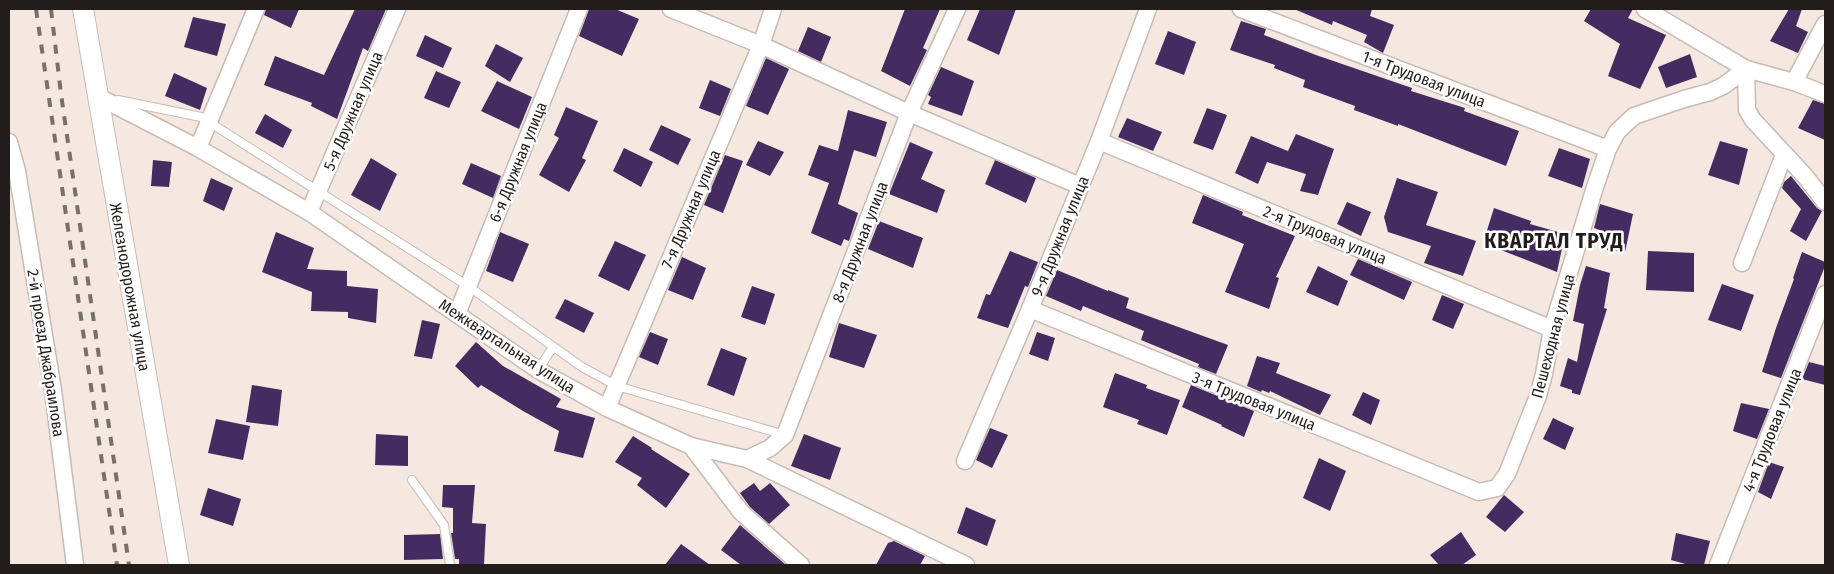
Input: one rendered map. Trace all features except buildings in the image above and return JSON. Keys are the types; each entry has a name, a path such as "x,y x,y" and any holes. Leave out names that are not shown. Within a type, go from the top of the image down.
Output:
{"street":[{"name":"Железнодорожная улица","path":"83,9 179,565"},
{"path":"198,148 256,9"},
{"name":"5-я Дружная улица","path":"309,212 397,9"},
{"name":"6-я Дружная улица","path":"457,314 578,9"},
{"path":"671,9 761,45 910,113 1080,186"},
{"name":"7-я Дружная улица","path":"607,408 761,45 773,9"},
{"name":"8-я Дружная улица","path":"785,436 910,113 957,9"},
{"name":"9-я Дружная улица","path":"965,461 1030,310 1099,141 1148,9"},
{"name":"1-я Трудовая улица","path":"1241,9 1608,149"},
{"path":"1645,9 1746,69 1794,82 1825,94"},
{"path":"1794,82 1825,24"},
{"path":"1746,69 1747,110 1753,120 1805,176 1825,202"},
{"name":"Пешеходная улица","path":"1479,492 1497,488 1507,474 1538,396 1552,329 1608,149 1617,132 1634,116 1710,92 1746,69"},
{"name":"Межквартальная улица","path":"97,96 198,148 309,212 538,370 607,408 690,446 747,459 966,565"},
{"name":"2-я Трудовая улица","path":"1099,141 1552,329"},
{"name":"2-й проезд Джабраилова","path":"9,142 17,171 53,390 75,565"},
{"path":"1742,263 1784,154"},
{"name":"4-я Трудовая улица","path":"1718,565 1825,294"},
{"name":"3-я Трудовая улица","path":"1030,310 1479,492"},
{"path":"747,459 770,448 785,436"},
{"path":"690,446 740,512 801,565"}],"lane":[{"path":"97,96 201,117 468,286 553,347 617,386 785,436"},
{"path":"538,370 553,347"},
{"path":"412,480 444,525 450,565"}],"railway":[{"path":"36,9 117,565"},
{"path":"51,9 61,94 129,565"}],"district":[{"name":"КВАРТАЛ ТРУД","path":"1554,241"}]}
